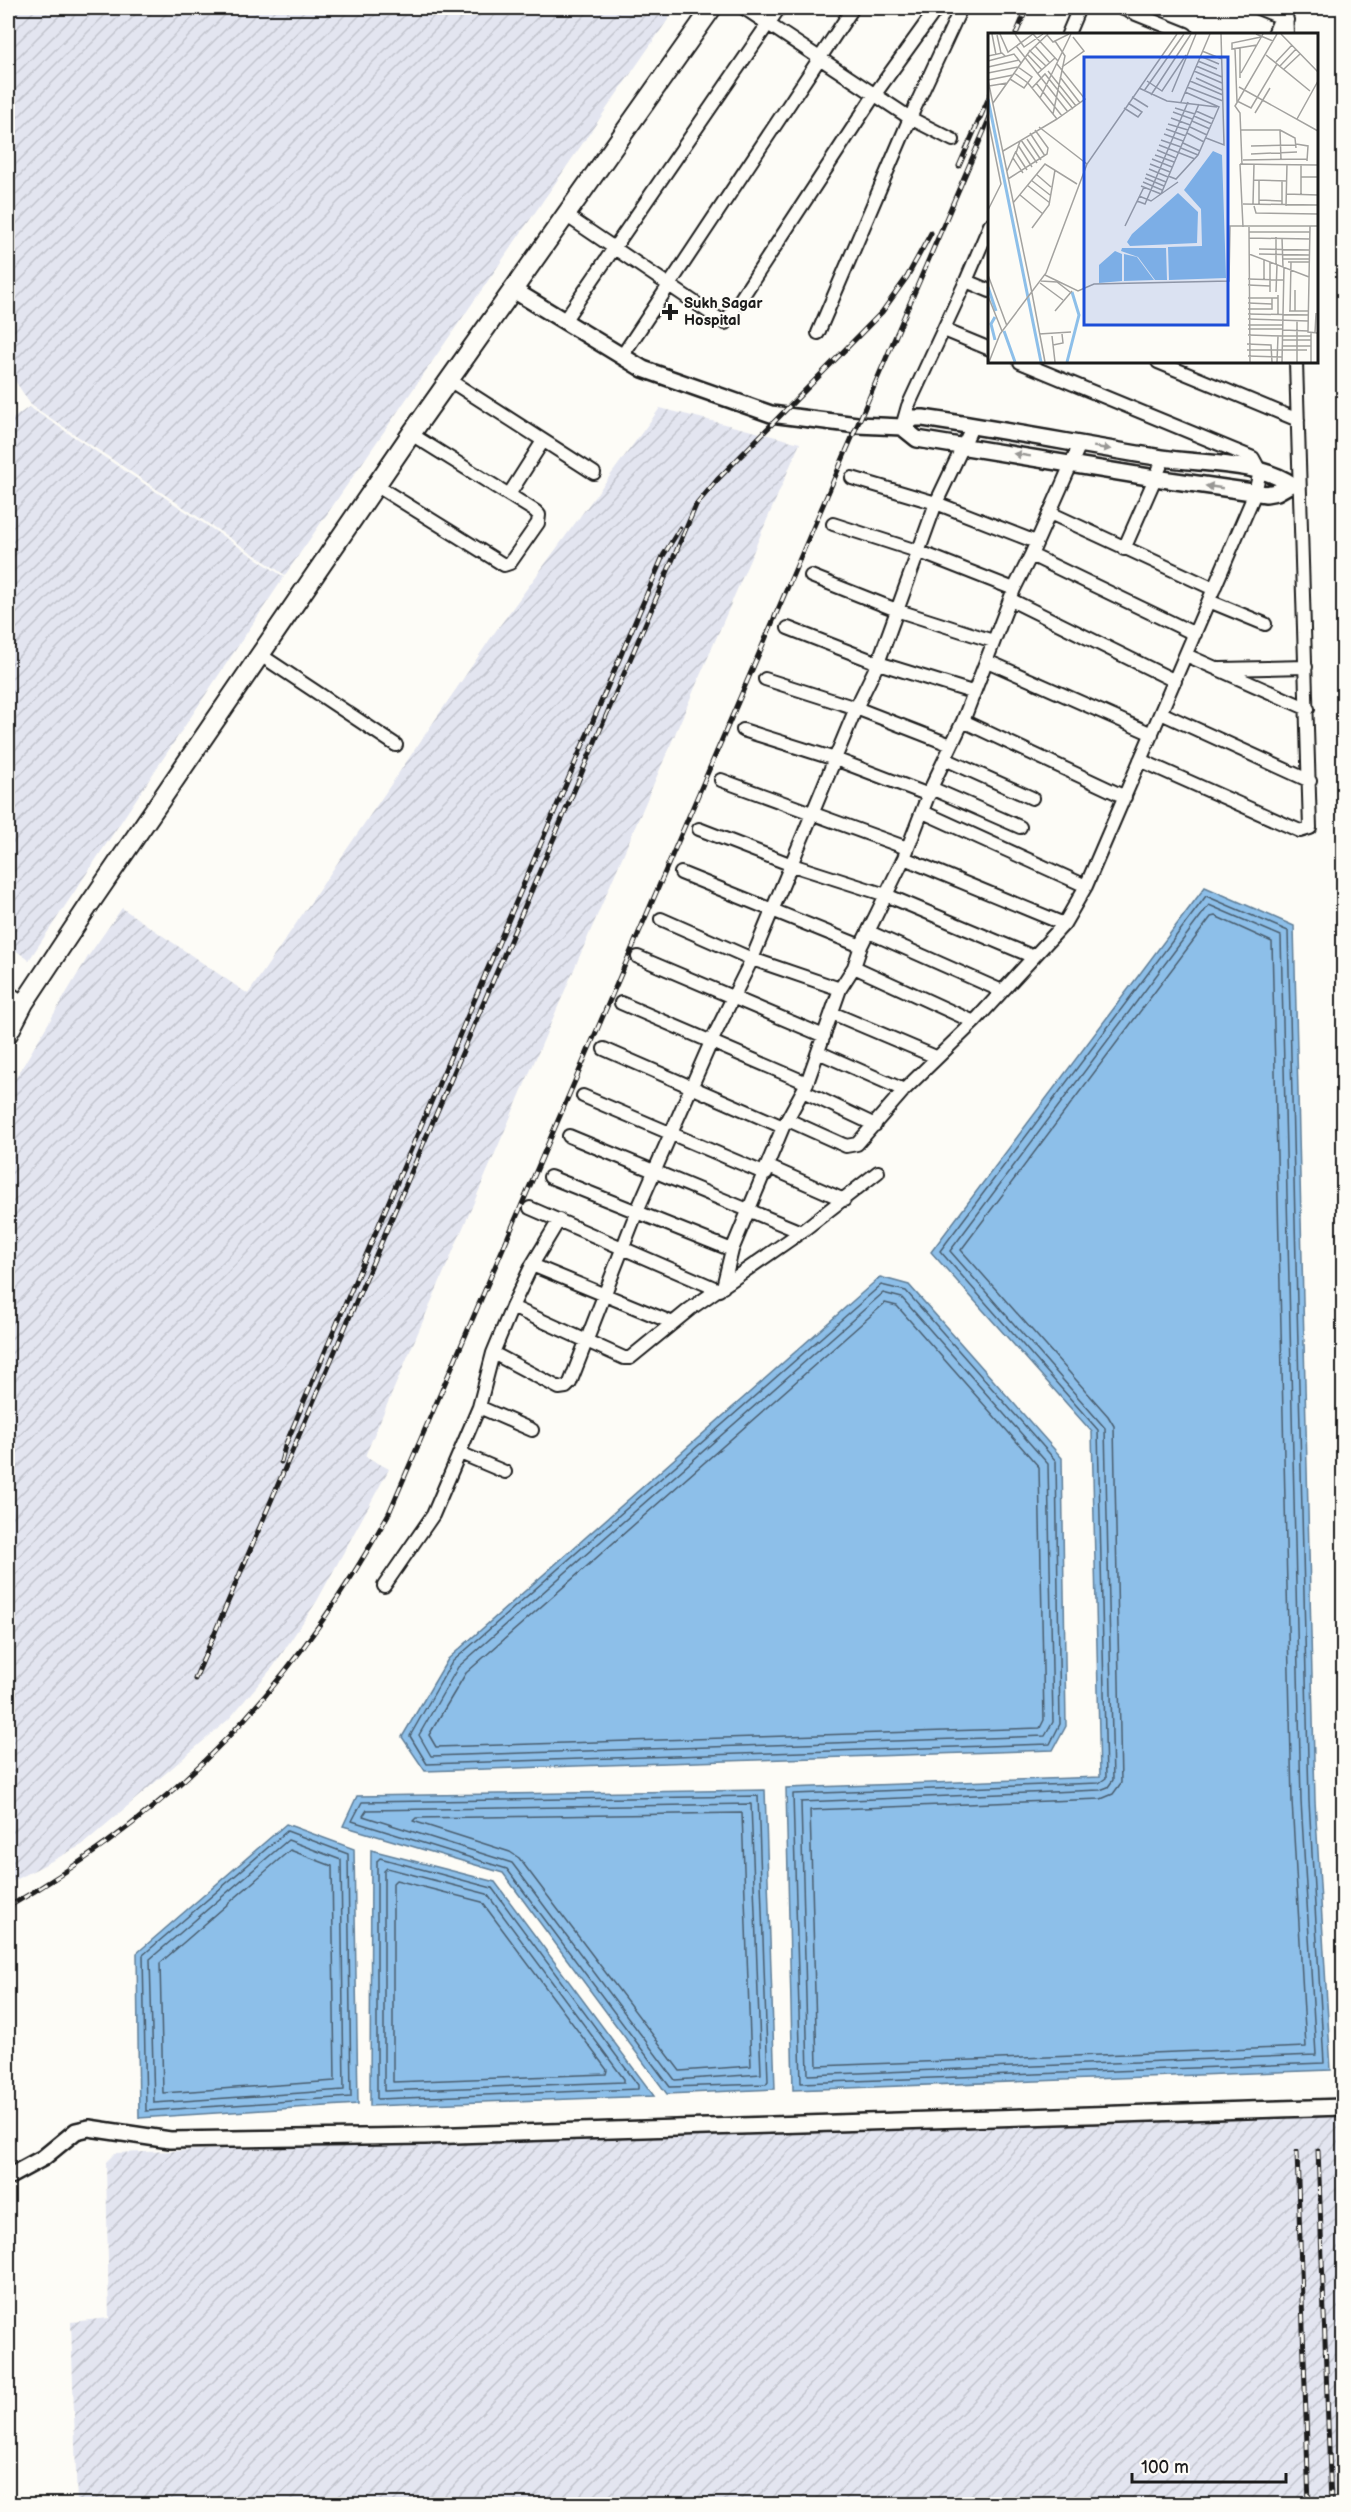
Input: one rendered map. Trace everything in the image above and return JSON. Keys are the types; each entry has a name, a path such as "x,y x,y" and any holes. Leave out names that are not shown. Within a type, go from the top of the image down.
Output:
{"main road":[{"path":"8,1034 24,1003 411,434 515,291 712,8"}],"street":[{"path":"744,8 910,118 953,140"},
{"path":"564,321 779,8"},
{"path":"622,356 818,57 853,8"},
{"path":"567,216 725,323 875,94 937,8"},
{"path":"818,333 910,118 962,8"},
{"path":"1068,33 1079,8"},
{"path":"1121,8 1184,33"},
{"path":"1258,8 1285,15"},
{"path":"1275,33 1285,15"},
{"path":"1285,15 1287,33"},
{"path":"902,426 908,406 988,232"},
{"path":"966,281 988,290"},
{"path":"515,291 643,369 771,414 857,425 902,426 917,417 1164,458 1260,471 1280,477 1291,484 1277,492 1255,493 917,439 902,426"},
{"path":"944,330 988,348"},
{"path":"604,1049 786,1124 851,1146 857,1144 904,1090 974,1022 1064,924 1086,886 1125,797 1255,493 1260,471 1252,458 1022,363"},
{"path":"1160,363 1298,420"},
{"path":"1140,760 1300,831 1306,831 1311,822 1295,363"},
{"path":"449,380 594,473"},
{"path":"493,1353 563,1389 570,1383 585,1339 622,1248 711,1042 752,959 856,708 878,663 899,611 936,503 973,425"},
{"path":"377,486 504,566 510,562 539,519 535,511 510,494 411,434"},
{"path":"510,494 543,441"},
{"path":"721,1288 732,1250 786,1124 805,1087 840,989 854,967 861,946 906,853 930,792 963,721 972,692 987,661 1012,594 1073,464 1080,444"},
{"path":"1124,549 1164,458"},
{"path":"852,478 936,503 1036,542"},
{"path":"1050,513 1214,589"},
{"path":"832,524 920,552 1012,594 1175,681"},
{"path":"1031,555 1195,634"},
{"path":"811,576 899,611 993,641"},
{"path":"1209,601 1265,624"},
{"path":"788,628 878,663 972,692"},
{"path":"1186,655 1308,709"},
{"path":"262,656 396,745"},
{"path":"987,661 1152,734"},
{"path":"1217,669 1306,667"},
{"path":"765,678 856,708 951,745"},
{"path":"1161,713 1310,781"},
{"path":"963,721 1125,797"},
{"path":"743,730 930,792 1020,827"},
{"path":"945,759 1032,798"},
{"path":"721,780 906,853 1064,924"},
{"path":"923,813 1086,886"},
{"path":"699,829 792,865 886,895 1034,957"},
{"path":"681,873 772,912 861,946"},
{"path":"661,919 752,959 840,989"},
{"path":"869,932 1002,991"},
{"path":"638,957 824,1036"},
{"path":"854,967 974,1022"},
{"path":"8,992 24,1003"},
{"path":"621,1004 711,1042 805,1087 875,1125"},
{"path":"832,1012 936,1057"},
{"path":"818,1052 904,1090"},
{"path":"583,1096 844,1200"},
{"path":"569,1136 801,1232"},
{"path":"512,1307 630,1358 673,1323 801,1232 878,1172"},
{"path":"549,1177 732,1250"},
{"path":"530,1208 721,1288"},
{"path":"384,1586 428,1524 479,1407 493,1353 512,1307 531,1265 559,1220"},
{"path":"531,1265 673,1323"},
{"path":"479,1407 532,1430"},
{"path":"460,1453 505,1472"},
{"path":"8,2177 43,2158 76,2131 89,2128 170,2140 425,2136 1344,2107"}],"shaded area":[{"path":"8,8 676,8 285,575 31,405 8,370"},
{"path":"29,407 284,577 29,960 8,945 8,422"},
{"path":"660,408 800,443 365,1456 389,1469 317,1601 273,1667 229,1719 82,1845 8,1884 8,1091 89,955 122,908 248,994 495,632"},
{"path":"1343,2112 1343,2504 77,2504 71,2322 109,2318 106,2162 115,2153"}],"water":[{"path":"1205,887 1294,926 1315,1801 1331,2070 793,2090 786,1788 1100,1777 1092,1432 931,1252"},
{"path":"880,1277 909,1285 1062,1458 1066,1726 1053,1750 425,1771 402,1737 448,1659"},
{"path":"765,1790 775,2089 667,2094 503,1873 343,1826 357,1796"},
{"path":"286,1824 354,1849 358,2104 139,2118 137,1953"},
{"path":"371,1850 495,1882 654,2096 370,2106"}],"railway":[{"path":"1016,33 1027,8"},
{"path":"1340,8 1344,128"},
{"path":"959,166 988,100"},
{"path":"8,1907 70,1869 127,1828 179,1785 227,1738 271,1688 313,1634 352,1576 389,1513 988,122"},
{"path":"195,1679 696,505 717,480 882,312 907,277 931,233"},
{"path":"281,1462 285,1446 663,556 680,528"},
{"path":"1318,2150 1331,2504"},
{"path":"1297,2152 1309,2504"}],"place":[{"name":"Sukh Sagar Hospital","path":"670,312"}]}
